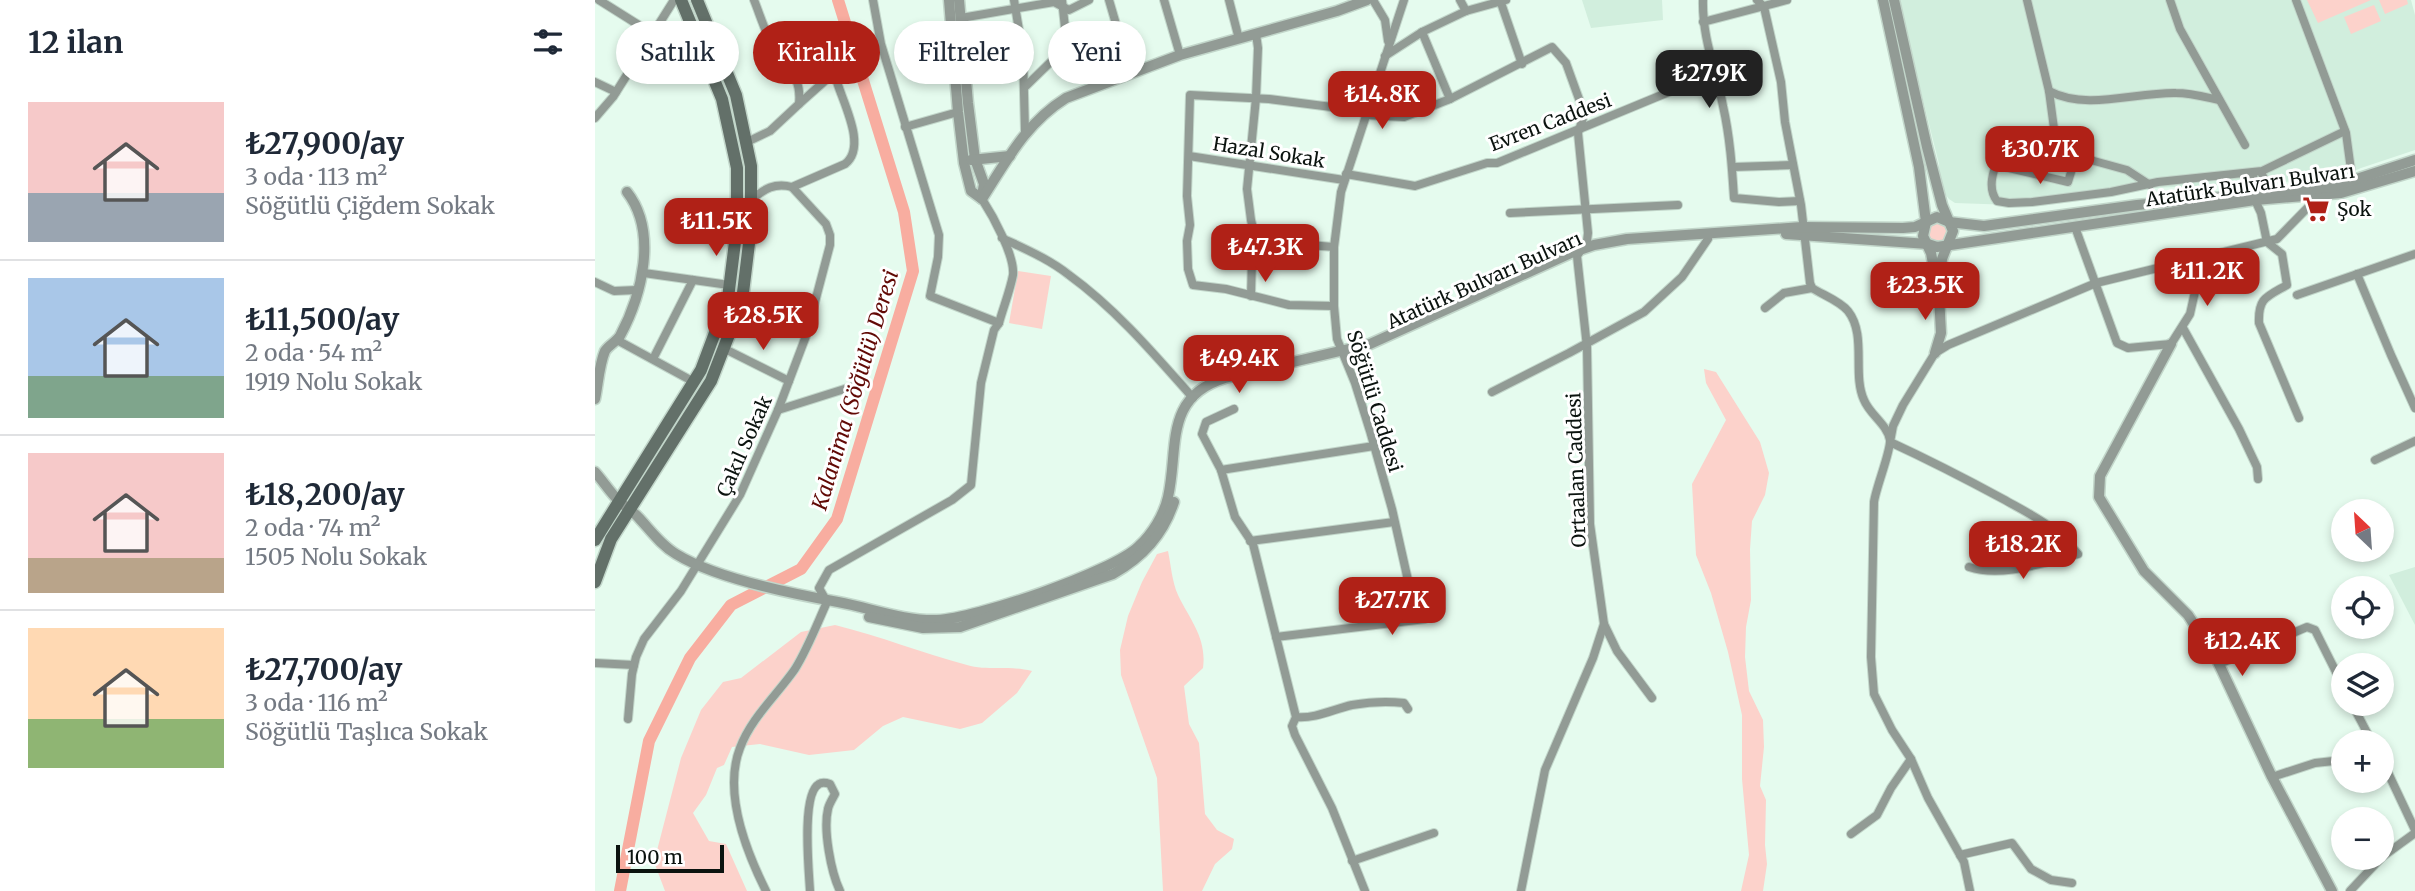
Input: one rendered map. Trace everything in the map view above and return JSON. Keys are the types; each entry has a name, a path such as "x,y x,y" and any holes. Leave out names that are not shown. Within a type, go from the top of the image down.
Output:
{"main road":[{"path":"596,535 701,370 728,298 737,226 737,168 722,99 681,0"},
{"path":"595,582 611,540 711,381 742,301 751,227 751,166 736,95 697,0"}],"street":[{"path":"599,0 632,21"},
{"path":"661,21 674,0"},
{"path":"754,0 772,45 796,75 800,89 799,104"},
{"path":"873,0 879,36 939,235 939,257 930,296 999,323"},
{"path":"766,891 747,851 736,800 734,774 740,747 757,718 806,650 821,600 819,588 829,570 952,500 971,485 981,383 994,330 999,323 1013,275 1010,255 995,219 982,199 971,191 964,163 949,0"},
{"path":"959,0 975,159 984,184 982,199"},
{"path":"961,18 1015,4 1054,2 1063,4 1069,10 1089,0"},
{"path":"1109,0 1115,21"},
{"path":"1164,0 1180,55"},
{"path":"1229,0 1239,40"},
{"path":"1146,67 1239,40 1348,3 1367,0"},
{"path":"1373,0 1385,20 1389,44"},
{"name":"Söğütlü Caddesi","path":"1276,637 1425,619 1412,598 1374,446 1355,383 1337,339 1334,306 1335,247 1340,197 1404,0"},
{"path":"1460,0 1466,11"},
{"path":"1703,0 1707,47 1723,105 1733,167 1734,198 1800,201"},
{"path":"1757,0 1764,7 1781,82 1812,288"},
{"path":"1703,22 1787,0"},
{"path":"1883,0 1917,160 1926,222 1923,236 1928,244 1939,295 1941,333 1935,353 1895,419 1875,489 1871,657 1874,694 1964,862 1970,891"},
{"path":"1894,0 1927,147 1942,205 1952,226 1952,236 1943,258 1939,295"},
{"path":"2027,0 2049,91 2055,136 2011,149 1999,157 1992,192 1997,201 2009,203 2149,185 2258,175 2345,132"},
{"path":"2170,0 2180,29 2245,145"},
{"path":"2296,0 2345,132 2351,170"},
{"path":"1334,306 1289,305 1193,285 1189,276 1187,241 1190,225 1187,196 1190,94 1256,98 1355,110 1367,115 1404,117 1450,99 1522,64 1502,1 1466,11 1422,32 1385,56"},
{"path":"1015,4 1023,54 1025,132"},
{"path":"1025,87 1067,46 1063,4"},
{"path":"1422,32 1450,99"},
{"path":"1251,296 1252,257 1256,241 1247,189 1256,98 1257,34"},
{"name":"Ortaalan Caddesi","path":"1522,64 1552,47 1566,62 1583,110 1578,133 1588,233 1587,241 1580,252 1587,344 1590,524 1604,624 1594,658 1545,770 1523,886"},
{"path":"747,142 770,131 827,79 837,82 854,137 855,152 852,158 845,164 792,187 772,186 751,200"},
{"path":"595,82 616,92"},
{"path":"595,118 621,84"},
{"path":"982,199 1025,132 1049,108 1101,84"},
{"name":"Evren Caddesi","path":"1345,177 1408,186 1423,185 1487,163 1497,163 1681,87"},
{"path":"2049,91 2073,99 2173,93 2220,100"},
{"path":"905,127 958,113"},
{"path":"2149,185 2265,170 2345,132"},
{"path":"964,163 975,159 1010,156"},
{"name":"Hazal Sokak","path":"1189,156 1345,177"},
{"path":"1996,165 2068,183 2076,156 2127,170 2149,185"},
{"name":"Atatürk Bulvarı Bulvarı","path":"1580,252 1621,245 1793,234 1804,231 1937,247 2075,227 2270,192 2332,187 2415,160"},
{"path":"1733,167 1793,165"},
{"name":"Atatürk Bulvarı Bulvarı","path":"821,600 833,607 903,625 949,628 975,623 1113,574 1147,550 1169,516 1175,492 1181,428 1201,397 1224,383 1343,354 1580,252 1627,239 1892,229 1915,226 1937,217 1949,222 1984,226 2137,205 2254,197 2319,196 2361,188 2415,171"},
{"path":"2258,175 2270,192"},
{"path":"2258,175 2254,197 2261,213 2267,242 2282,254 2287,285 2263,299 2258,307 2259,323 2299,418"},
{"name":"Çakıl Sokak","path":"628,719 634,665 644,639 681,591 740,495 778,410 806,336 830,245 826,224 792,187"},
{"path":"595,399 606,350 617,340 644,273 638,210 627,192"},
{"path":"1935,353 1973,332 2095,283 2267,242 2282,234 2319,196"},
{"path":"1510,213 1678,205"},
{"path":"2075,227 2117,343 2128,348 2171,344"},
{"path":"1002,238 1046,260 1084,287 1157,358 1193,398"},
{"path":"1492,391 1587,344 1644,312 1682,277 1707,239"},
{"path":"1256,241 1335,247"},
{"path":"2297,295 2415,254"},
{"path":"2203,256 2196,297 2183,328 2171,344 2100,476 2099,496 2144,571 2188,615 2218,664 2272,777 2332,891"},
{"path":"644,273 729,285"},
{"path":"2357,274 2415,408"},
{"path":"653,359 692,280"},
{"path":"595,282 614,291 637,290"},
{"path":"1765,308 1784,293 1812,288 1848,312 1854,325 1861,392 1869,409 1885,428 1890,442 1980,485 2036,516 2053,527 2078,554 1989,572 1969,567"},
{"path":"2183,328 2239,429 2257,467 2258,479"},
{"path":"617,340 694,382"},
{"path":"725,349 789,381"},
{"name":"Atatürk Bulvarı Bulvarı","path":"595,472 618,500 662,544 698,565 745,581 821,600 918,620 949,619 1044,590 1119,562 1138,547 1164,509 1169,488 1175,428 1201,390 1217,380 1343,354"},
{"path":"2406,389 2415,384"},
{"path":"778,410 854,386"},
{"path":"1234,409 1212,418 1202,428 1202,434 1221,470 1235,517 1253,544 1296,717 1292,726 1295,735 1332,807 1365,891"},
{"path":"2375,460 2415,441"},
{"path":"1221,470 1374,446"},
{"path":"1250,541 1394,522"},
{"path":"1604,624 1617,651 1653,698"},
{"path":"2218,664 2307,627 2315,630 2331,662"},
{"path":"595,663 634,665"},
{"path":"1296,717 1312,716 1353,705 1390,701 1403,703 1408,709"},
{"path":"1851,834 1877,815 1911,759"},
{"path":"2272,777 2315,763 2331,761"},
{"path":"810,891 806,833 812,794 818,784 822,783 830,783 835,794 828,810 829,857 840,891"},
{"path":"2394,785 2415,832 2394,848"},
{"path":"1352,861 1434,833"},
{"path":"1960,855 2012,843 2031,869 2051,880 2072,883"},
{"path":"2350,891 2367,870"},
{"path":"1523,886 1529,891"}],"shaded area":[{"path":"1582,0 1662,0 1663,20 1591,28"},
{"path":"1898,0 2411,0 2415,15 2415,150 2361,168 2322,185 2303,181 2153,188 2038,206 1955,203 1940,188 1939,164"},
{"path":"2307,0 2371,0 2318,23"},
{"path":"2379,0 2407,0 2408,4 2385,14"},
{"path":"2374,5 2381,21 2351,34 2344,17"},
{"path":"1935,220 1949,228 1944,240 1935,241 1928,236 1928,226"},
{"path":"1018,271 1051,276 1042,329 1009,323"},
{"path":"1704,369 1716,372 1760,442 1769,473 1765,495 1752,521 1751,600 1746,627 1745,657 1749,691 1763,720 1764,747 1760,786 1766,800 1767,864 1763,891 1741,891 1749,855 1742,779 1742,715 1728,652 1711,593 1696,555 1692,484 1726,420 1706,383"},
{"path":"1168,551 1176,590 1197,630 1204,657 1203,668 1184,686 1189,724 1199,743 1205,814 1217,830 1234,839 1232,849 1215,864 1202,891 1163,891 1157,778 1121,675 1120,650 1128,616 1157,554"},
{"path":"2415,567 2415,625 2394,585 2394,576 2389,575"},
{"path":"835,625 974,667 1032,671 1017,693 982,723 960,729 903,717 883,726 854,750 809,755 760,744 732,747 724,765 717,768 706,795 693,813 709,841 726,844 747,891 665,891 654,862 681,758 701,710 723,682 741,678 801,632"}],"waterway":[{"name":"Kalanima (Söğütlü) Deresi","path":"620,891 649,741 690,658 731,605 801,569 837,519 913,271 904,212 838,0"}],"place":[{"name":"Şok","path":"2316,209"}]}
